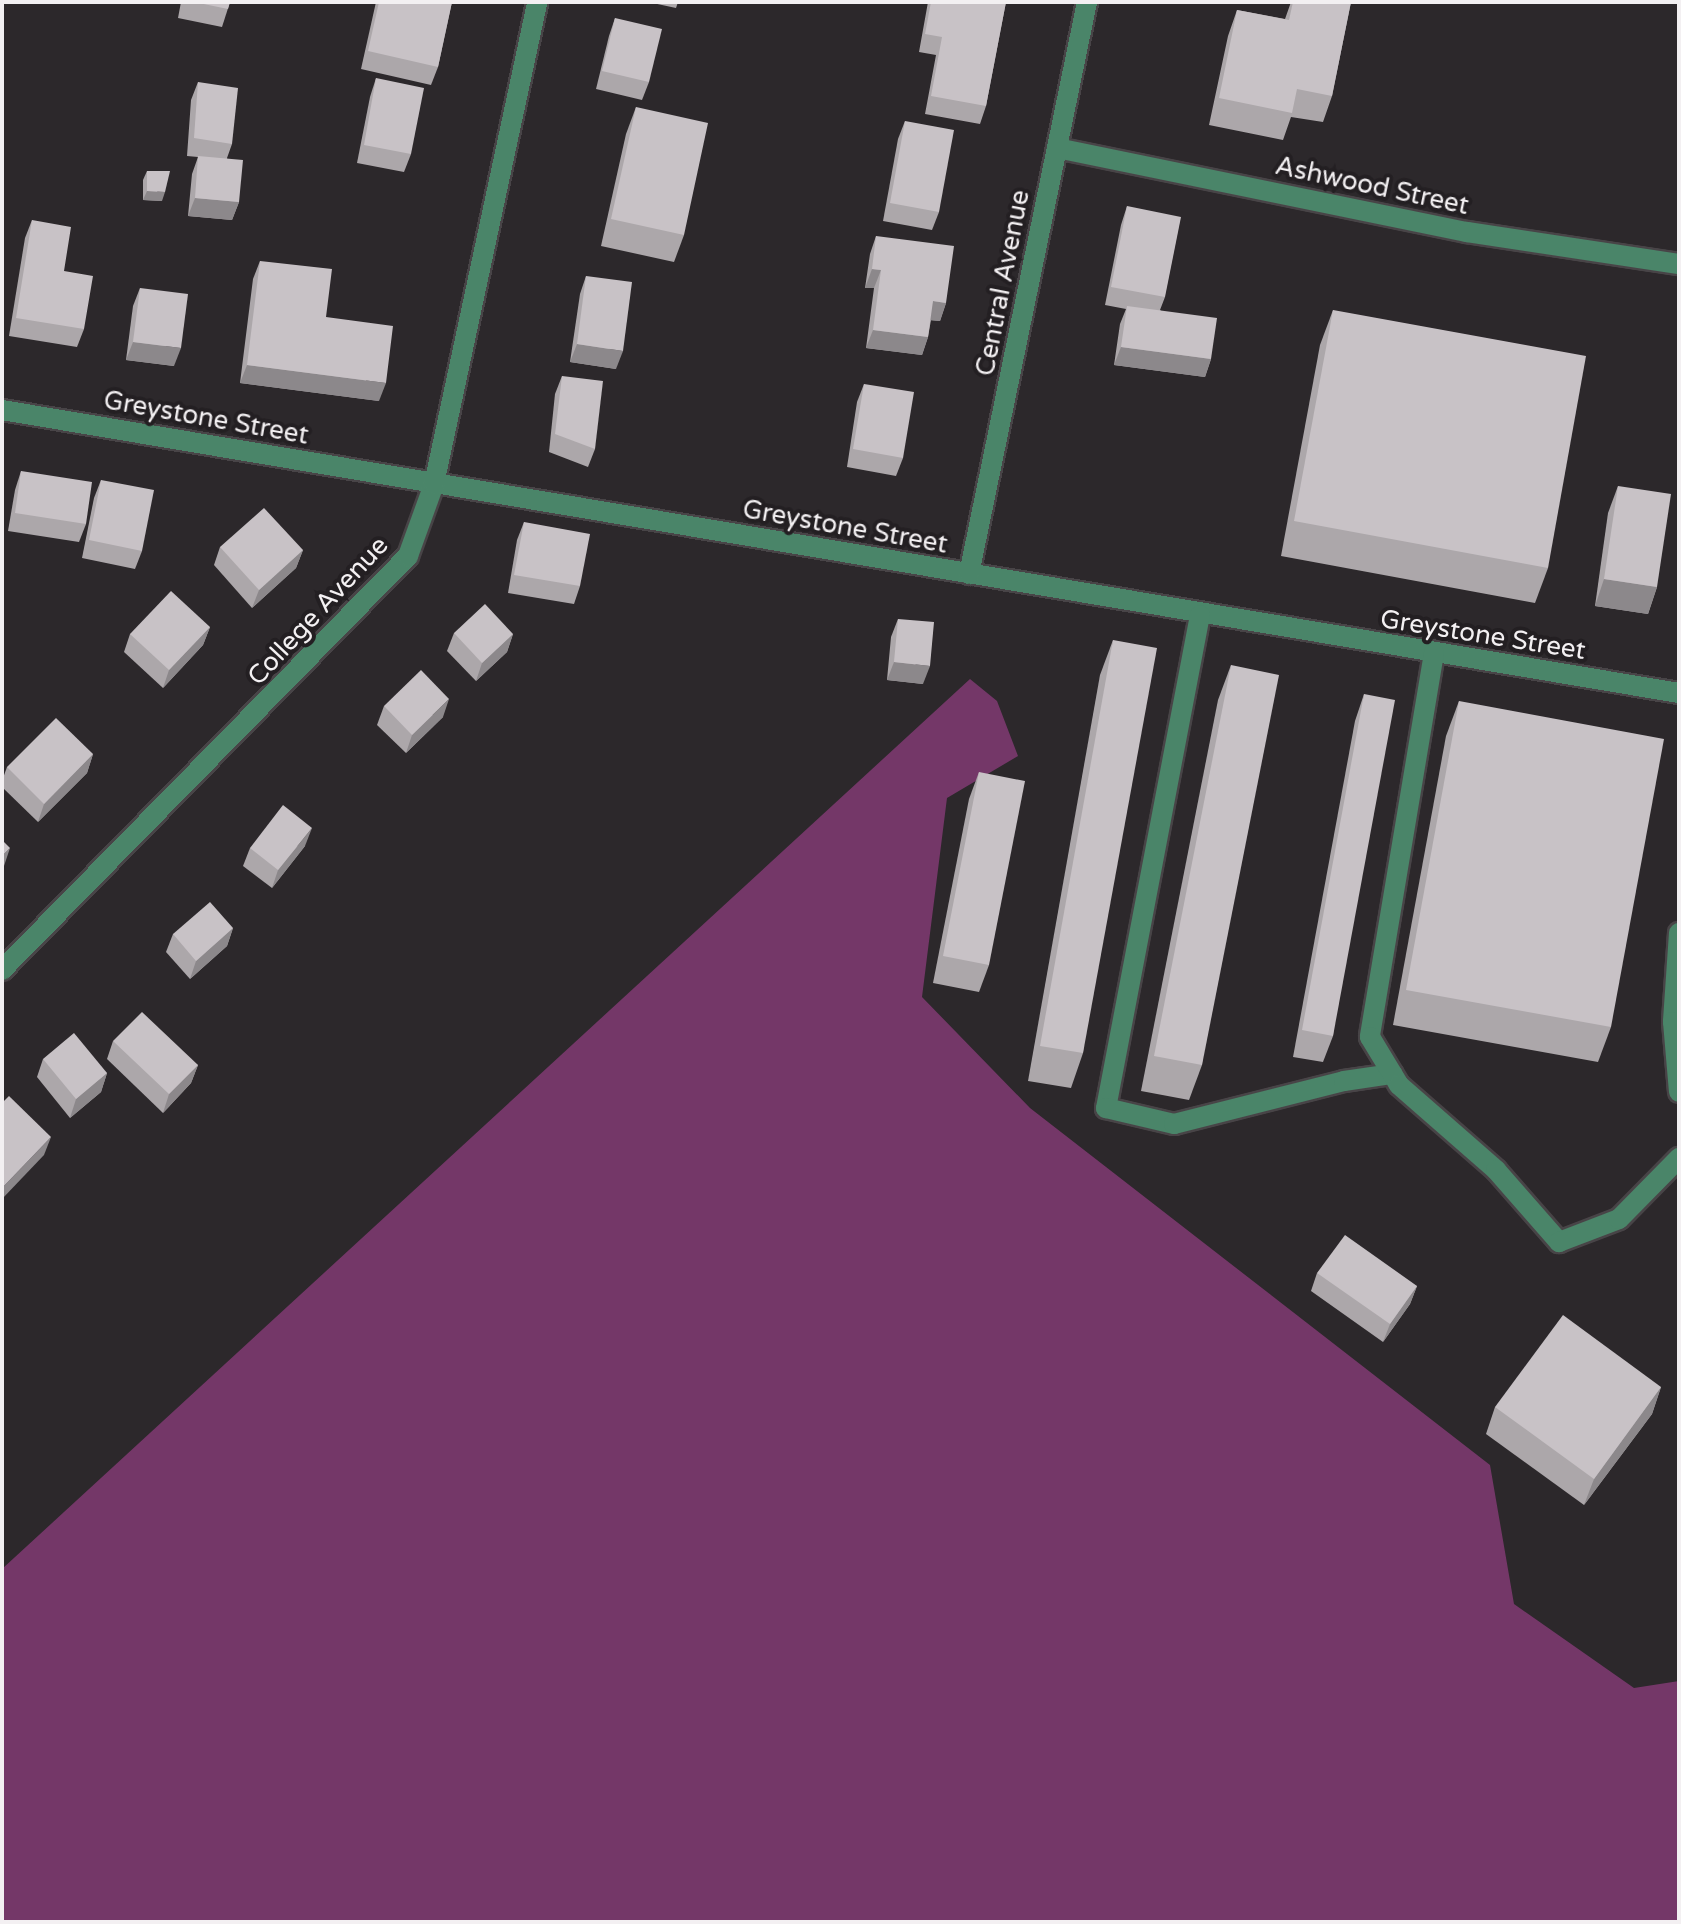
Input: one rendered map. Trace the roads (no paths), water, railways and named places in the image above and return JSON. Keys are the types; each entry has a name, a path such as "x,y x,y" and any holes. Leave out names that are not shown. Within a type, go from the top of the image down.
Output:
{"street":[{"name":"College Avenue","path":"2,970 389,579 413,546 434,484 537,2"},
{"name":"Central Avenue","path":"969,574 1087,2"},
{"name":"Ashwood Street","path":"1057,148 1467,232 1679,264"},
{"name":"Greystone Street","path":"2,410 1200,615 1679,693"},
{"path":"1200,615 1106,1108 1174,1124 1344,1081 1392,1074"},
{"path":"1434,653 1370,1037 1392,1074 1496,1170 1559,1242 1619,1219 1679,1158"},
{"path":"1679,933 1673,1022 1679,1092"}]}
